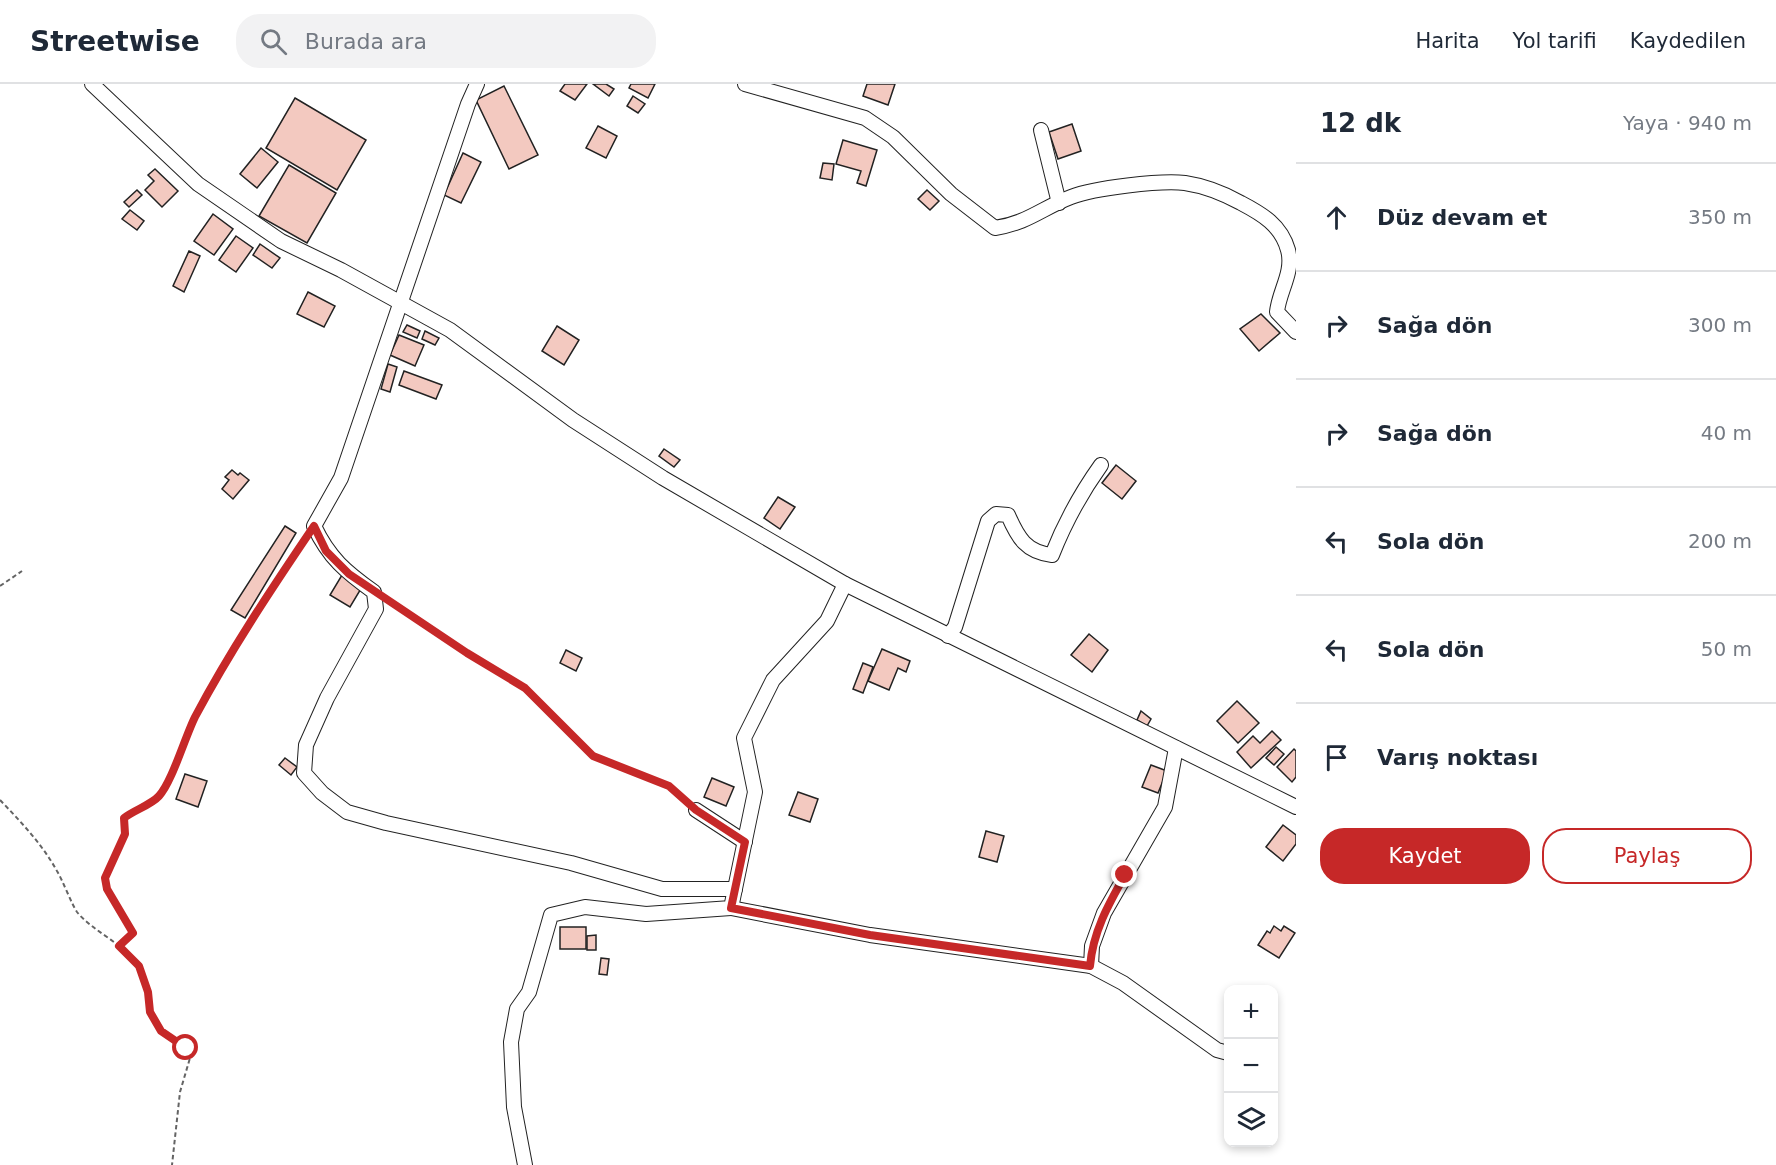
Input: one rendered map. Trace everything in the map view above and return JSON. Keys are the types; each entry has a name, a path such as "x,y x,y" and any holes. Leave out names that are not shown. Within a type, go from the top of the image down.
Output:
{"street":[{"path":"92,84 198,184 280,242 401,302 450,330 573,420 663,478 845,584 1296,807"},
{"path":"477,84 468,104 341,478 314,526 326,551 349,574 374,592 376,609 327,698 306,745 304,773 322,793 347,812 357,815 571,863 662,889 735,889"},
{"path":"745,84 837,108 865,118 893,137 951,194 995,228 1017,225 1072,196 1119,188 1182,183 1222,193 1261,213 1276,225 1288,250 1288,277 1278,300 1277,312 1296,332"},
{"path":"1041,130 1059,203"},
{"path":"948,636 955,627 988,521 996,514 1008,515 1017,535 1026,547 1039,553 1052,555 1078,499 1101,465"},
{"path":"731,908 755,792 744,738 773,680 827,621 845,584"},
{"path":"1090,966 1092,946 1104,913 1165,807 1176,748"},
{"path":"696,810 745,842"},
{"path":"525,1165 514,1107 511,1042 517,1009 529,992 551,915 585,907 646,914 731,908 870,935 1090,966 1122,982 1217,1050 1224,1052"}],"path":[{"path":"119,946 133,933 107,889 105,878 125,834 124,818 135,809 158,798 168,782 195,717 246,627 314,526"},
{"path":"0,586 22,571"},
{"path":"374,592 525,688 593,756 669,786 696,810"},
{"path":"0,800 43,847 70,894 77,912 119,946 139,966 148,992 150,1012 161,1031 186,1048 190,1058 180,1092 172,1165"}],"building":[{"path":"565,84 587,84 575,100 560,91"},
{"path":"593,84 606,84 614,89 609,96"},
{"path":"631,84 655,84 648,98 629,88"},
{"path":"867,84 895,84 888,105 863,96"},
{"path":"504,86 538,155 509,169 476,100"},
{"path":"633,96 645,104 638,113 627,106"},
{"path":"295,98 366,140 337,190 266,148"},
{"path":"1072,124 1081,151 1058,159 1049,132"},
{"path":"598,126 617,136 606,158 586,148"},
{"path":"843,140 877,150 866,186 857,183 861,171 836,164"},
{"path":"261,148 278,162 257,188 240,174"},
{"path":"463,153 481,162 461,203 444,195"},
{"path":"823,163 834,164 832,180 820,178"},
{"path":"289,165 336,193 307,243 259,216"},
{"path":"155,169 178,191 162,207 145,190 154,181 148,175"},
{"path":"137,190 142,195 129,207 124,202"},
{"path":"927,190 939,201 930,210 918,199"},
{"path":"130,210 144,221 137,230 122,219"},
{"path":"213,214 233,229 214,255 194,241"},
{"path":"236,236 253,248 236,272 219,260"},
{"path":"260,244 280,258 272,268 253,255"},
{"path":"189,251 200,256 184,292 173,286"},
{"path":"308,292 335,306 324,327 297,314"},
{"path":"1261,314 1280,333 1259,351 1240,329"},
{"path":"407,325 420,331 417,338 403,332"},
{"path":"557,326 579,340 564,365 542,351"},
{"path":"425,331 439,338 435,345 422,339"},
{"path":"399,335 424,345 415,366 390,355"},
{"path":"388,364 397,367 390,392 381,389"},
{"path":"404,371 442,385 436,399 399,385"},
{"path":"664,449 680,460 674,467 659,456"},
{"path":"1116,465 1136,481 1122,499 1102,483"},
{"path":"232,470 249,480 233,499 222,489 229,480 225,477"},
{"path":"778,497 795,507 780,529 764,518"},
{"path":"285,526 296,533 245,618 231,610"},
{"path":"342,575 362,587 350,607 330,595"},
{"path":"1089,634 1108,650 1092,672 1071,655"},
{"path":"882,649 910,661 906,672 898,668 889,690 868,681"},
{"path":"566,650 582,658 576,671 560,663"},
{"path":"863,663 873,667 863,693 853,689"},
{"path":"1237,701 1259,723 1238,743 1217,721"},
{"path":"1141,711 1151,719 1147,726 1137,720"},
{"path":"1272,731 1281,740 1251,768 1237,752 1253,736 1260,743"},
{"path":"1276,747 1284,754 1274,765 1266,758"},
{"path":"1294,749 1296,751 1296,777 1292,782 1277,767"},
{"path":"285,758 297,767 291,775 279,765"},
{"path":"1151,765 1167,771 1158,793 1142,787"},
{"path":"185,774 207,781 198,807 176,799"},
{"path":"712,778 734,787 726,806 704,797"},
{"path":"798,792 818,799 810,822 789,815"},
{"path":"1283,825 1296,835 1296,844 1283,861 1266,847"},
{"path":"986,831 1004,836 997,862 979,857"},
{"path":"1274,926 1281,931 1284,926 1295,933 1279,958 1258,945 1267,931 1270,933"},
{"path":"560,927 586,927 586,949 560,949"},
{"path":"596,935 596,950 587,950 587,936"},
{"path":"601,958 609,959 607,975 599,974"}],"route":[{"path":"186,1048 161,1031 150,1012 148,992 139,966 119,946 133,933 107,889 105,878 125,834 124,818 135,809 158,798 168,782 195,717 246,627 314,526 326,551 349,574 467,653 525,688 593,756 669,786 696,810 745,842 731,908 870,935 1090,966 1092,946 1104,913 1125,875"}]}
